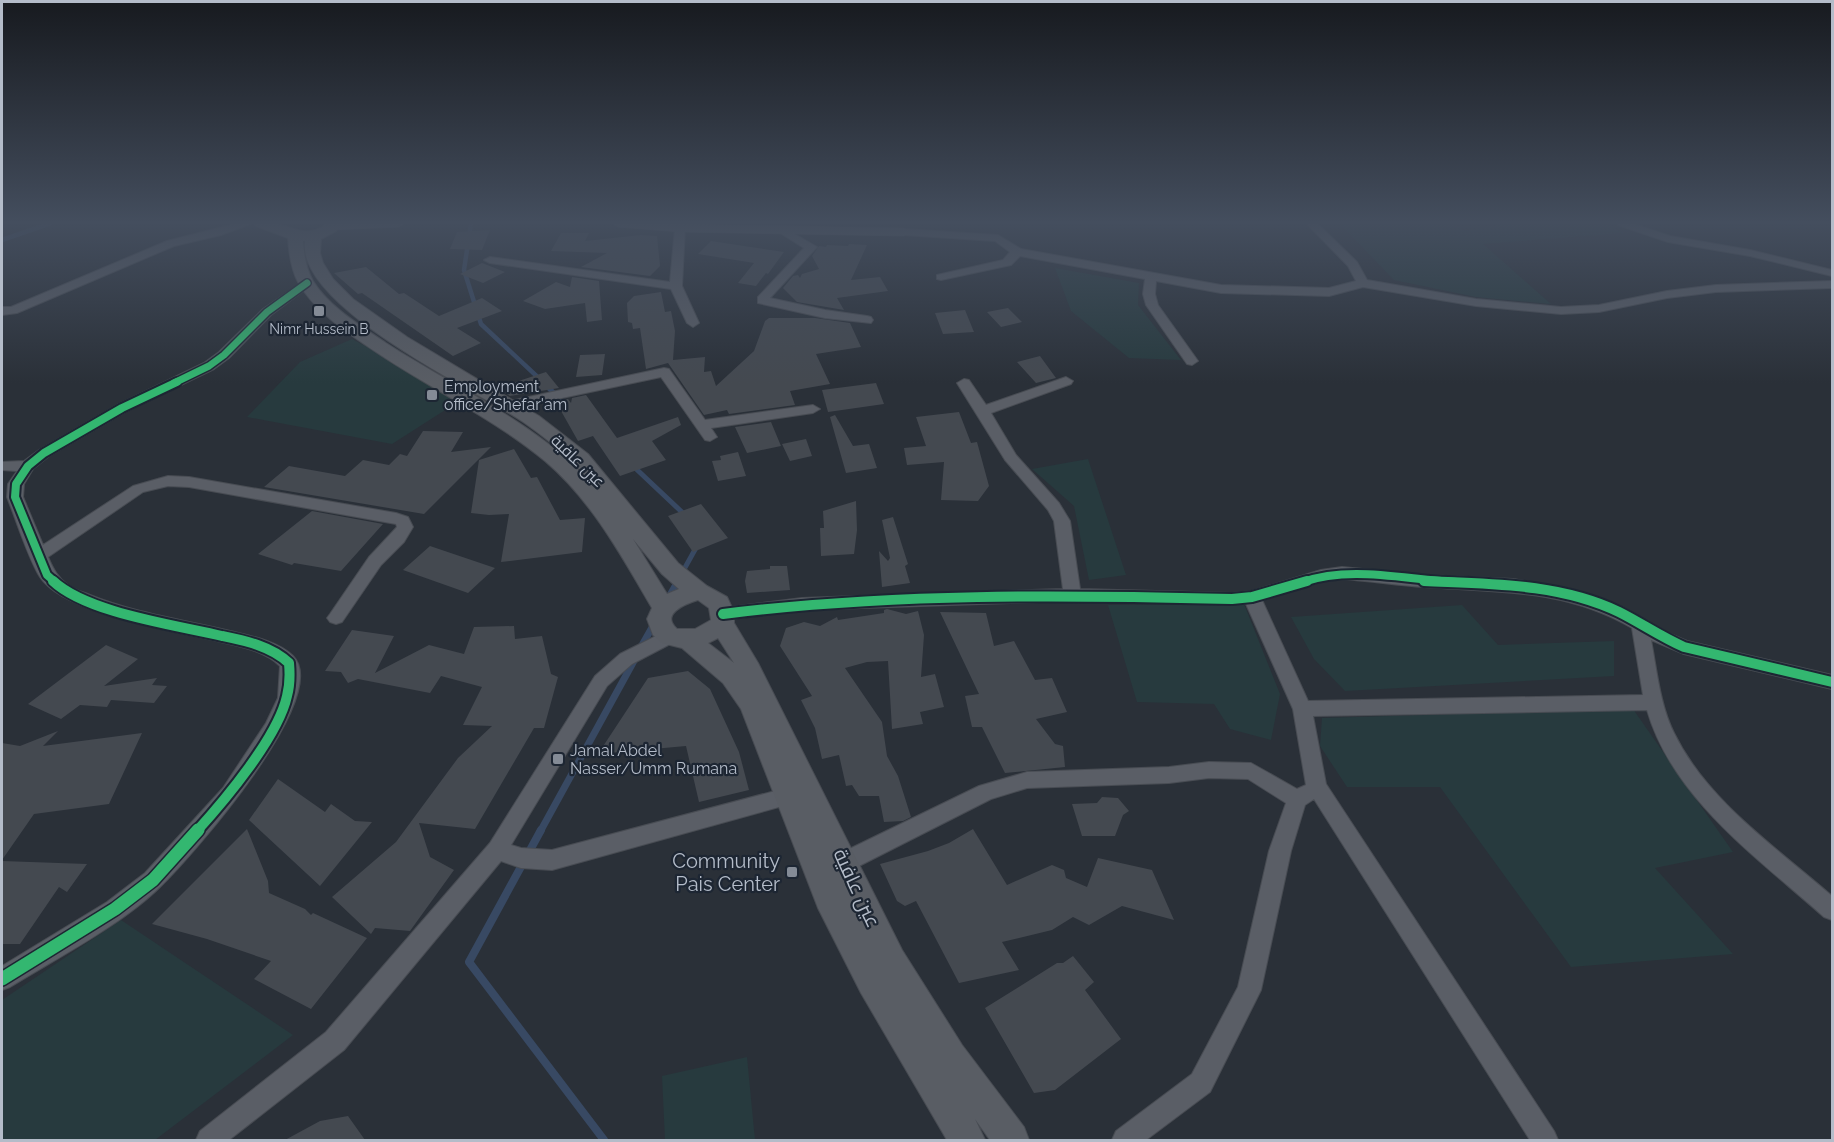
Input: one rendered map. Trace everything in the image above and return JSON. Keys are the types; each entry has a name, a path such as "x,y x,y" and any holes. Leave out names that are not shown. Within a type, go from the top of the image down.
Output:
{"main road":[{"name":"عين عافية","path":"305,276 307,283 329,309 365,337 529,440 574,477 598,507 663,607"},
{"name":"عين عافية","path":"324,276 345,301 377,324 510,405 561,441 600,478 663,563 684,583 699,592"},
{"path":"699,592 719,602 722,619 705,636 678,638 659,626 658,618 663,607 676,597 699,592"},
{"name":"عين عافية","path":"722,619 845,862 891,961 950,1057 1011,1140"},
{"name":"عين عافية","path":"678,638 732,676 752,706 834,908 872,982 968,1140"}],"street":[{"path":"2,311 13,310 95,276"},
{"path":"607,276 676,286"},
{"path":"678,276 676,286 693,323"},
{"path":"784,276 762,300 825,314 867,320"},
{"path":"1147,276 1221,289 1329,292 1363,283 1458,299 1560,311 1591,310 1678,293 1833,285"},
{"path":"1359,276 1363,283"},
{"path":"1151,277 1149,294 1152,305 1192,361"},
{"path":"2,979 115,909 153,880 230,794 274,727 287,698 290,679 289,663 278,653 244,641 106,608 64,591 47,575 15,497 16,484 28,466 81,429 209,366 224,355 267,312 307,283"},
{"path":"510,405 664,372 706,431 813,409"},
{"path":"983,411 1066,381"},
{"path":"964,383 1010,457 1054,507 1062,521 1072,595"},
{"path":"2,466 28,466"},
{"path":"40,555 138,489 168,481 189,482 396,518 402,521 405,527 398,538 375,561 336,618"},
{"path":"722,619 802,604 1072,595 1232,599 1252,597 1288,588 1321,576 1342,573 1369,574 1424,581 1513,585 1562,594 1600,604 1684,647 1833,682"},
{"path":"1252,597 1302,709 1316,786 1545,1140"},
{"path":"1640,626 1655,702 1664,732 1684,768 1718,808 1833,910"},
{"path":"209,1140 335,1041 497,850 601,681 626,659 678,638"},
{"path":"1302,709 1655,702"},
{"path":"845,862 986,792 1027,780 1169,775 1209,770 1251,771 1297,800"},
{"path":"1125,1140 1201,1083 1249,990 1280,851 1297,800 1316,786"},
{"path":"497,850 522,858 552,860 790,796"}],"green space":[{"path":"1058,276 1101,276 1139,283 1138,305 1181,360 1129,358 1071,311"},
{"path":"1390,276 1520,276 1551,304 1476,297 1394,280"},
{"path":"352,339 464,398 392,444 247,417 300,362"},
{"path":"1088,459 1126,575 1089,580 1074,506 1032,469"},
{"path":"1244,604 1280,694 1271,740 1230,729 1214,704 1137,702 1108,605"},
{"path":"1462,605 1498,645 1614,641 1614,676 1345,691 1314,659 1291,617"},
{"path":"1633,709 1733,852 1655,868 1733,954 1571,967 1440,787 1347,787 1320,746 1322,718"},
{"path":"121,920 293,1035 155,1140 2,1140 2,1000"},
{"path":"747,1057 755,1140 665,1140 662,1076"}],"building":[{"path":"338,276 377,276 399,294 404,293 439,316 482,298 502,311 457,328 481,343 453,356 362,293 358,294"},
{"path":"466,276 496,276 483,283"},
{"path":"743,276 763,276 756,286 738,283"},
{"path":"793,276 853,276 851,280 880,277 888,291 837,298 844,310 797,302 783,288"},
{"path":"572,277 599,281 602,320 587,322 585,303 545,309 523,301 556,282 570,287"},
{"path":"661,292 665,312 671,311 675,331 673,360 705,357 704,372 711,371 716,386 754,351 765,321 769,318 815,318 850,323 861,347 816,354 830,384 790,391 795,405 729,414 727,410 704,415 668,363 646,369 640,328 633,329 632,323 628,322 627,303 634,296"},
{"path":"1008,308 1022,322 1001,327 987,312"},
{"path":"965,310 974,332 943,334 935,313"},
{"path":"605,354 602,375 576,377 580,355"},
{"path":"1040,356 1056,378 1036,383 1017,362"},
{"path":"546,372 559,388 510,396 497,388"},
{"path":"876,383 884,404 828,412 822,390"},
{"path":"586,395 617,438 678,417 681,425 652,441 666,460 620,476 593,436 578,441 556,402 568,399 571,403 572,398"},
{"path":"959,412 971,443 977,442 989,486 978,501 941,500 944,462 907,465 904,448 926,446 916,417"},
{"path":"835,415 853,446 869,444 877,468 846,473 830,417"},
{"path":"771,422 781,446 747,453 735,427"},
{"path":"423,431 463,432 451,452 491,447 424,514 264,487 289,466 345,476 363,460 389,465 400,454 407,456"},
{"path":"806,439 812,456 790,461 782,444"},
{"path":"514,449 531,478 537,477 560,520 585,518 582,552 501,562 509,514 471,513 479,460"},
{"path":"738,452 746,476 718,481 712,461 721,460 720,456"},
{"path":"856,501 857,530 854,554 821,556 820,528 824,528 823,511"},
{"path":"701,504 728,538 693,552 668,516"},
{"path":"312,511 383,524 341,571 294,563 292,565 258,554"},
{"path":"893,517 908,564 905,566 910,583 882,587 879,551 888,561 890,558 882,520"},
{"path":"430,546 495,568 468,593 403,570"},
{"path":"770,566 787,566 790,590 747,593 745,581 747,571 770,569"},
{"path":"887,609 906,614 918,611 924,635 921,677 935,674 944,707 920,712 923,724 892,729 888,661 867,662 845,668 882,722 887,756 898,776 911,817 903,821 884,822 879,796 859,796 852,785 846,786 839,755 822,759 815,728 801,700 812,696 780,646 786,628 804,622 820,626 837,617 838,620 884,613"},
{"path":"940,612 986,613 994,646 1014,641 1035,680 1052,678 1067,712 1036,719 1055,744 1063,746 1065,767 1005,773 982,727 972,727 965,696 979,694"},
{"path":"514,626 515,639 542,636 551,674 558,677 544,728 534,728 475,829 419,823 430,857 454,870 410,931 375,928 371,934 332,897 396,842 458,758 492,726 463,725 482,687 441,676 430,693 358,679 348,683 341,672 325,671 352,630 394,636 375,673 429,645 464,654 474,627"},
{"path":"106,645 138,659 104,686 157,678 152,685 167,686 154,703 111,700 107,707 80,705 61,719 28,704"},
{"path":"688,671 710,689 739,752 749,790 699,802 686,746 598,754 648,678"},
{"path":"58,731 43,746 142,733 109,804 34,814 2,860 2,743 20,746"},
{"path":"278,779 325,812 331,804 355,821 372,822 320,886 249,820"},
{"path":"1102,797 1118,798 1129,811 1123,815 1115,836 1082,836 1072,804 1097,803"},
{"path":"247,829 268,881 269,893 305,909 311,915 313,913 367,938 311,1009 254,979 271,961 207,939 152,924"},
{"path":"973,829 1007,885 1052,865 1064,870 1066,878 1087,887 1098,858 1152,870 1174,920 1122,906 1089,925 1073,917 1052,930 1002,942 1019,970 959,983 916,901 905,906 897,901 880,864 928,851 949,843"},
{"path":"2,861 87,864 67,892 59,887 20,944 2,944"},
{"path":"1073,956 1094,982 1085,990 1121,1039 1055,1090 1034,1093 985,1008 1057,963 1063,963"},
{"path":"348,1116 365,1140 285,1140 320,1121"}],"waterway":[{"path":"466,276 481,324 544,383"},
{"path":"542,382 567,405"},
{"path":"632,465 685,515"},
{"path":"677,582 697,546"},
{"path":"669,597 678,581"},
{"path":"641,647 654,624"},
{"path":"540,832 635,659"},
{"path":"541,830 469,962 604,1140"}],"cycle path":[{"path":"2,979 115,909 153,880 230,794 274,727 287,698 290,679 289,663 278,653 244,641 106,608 64,591 47,575 15,497 16,484 28,466 44,453 122,408 209,366 224,355 267,312 307,283"},
{"path":"723,614 802,604 1072,595 1232,599 1252,597 1288,588 1321,576 1342,573 1424,581 1513,585 1570,595 1618,612 1662,638 1684,647 1832,682"}],"place":[{"name":"Nimr Hussein B","path":"319,311"},
{"name":"Employment office/Shefar'am","path":"432,395"},
{"name":"Jamal Abdel Nasser/Umm Rumana","path":"558,759"},
{"name":"Community Pais Center","path":"792,872"}]}
